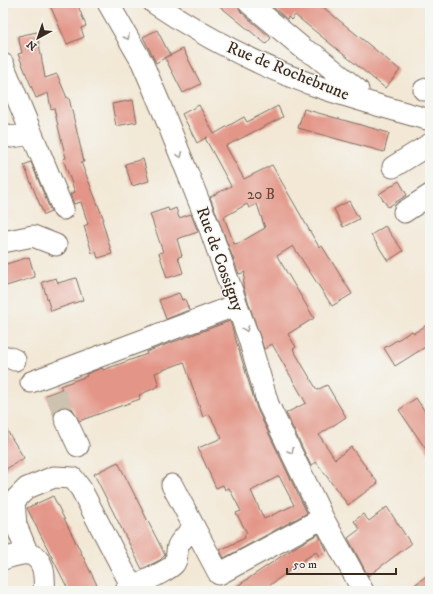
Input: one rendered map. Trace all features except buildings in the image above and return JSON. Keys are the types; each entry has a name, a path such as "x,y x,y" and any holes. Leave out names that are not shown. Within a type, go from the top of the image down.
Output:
{"street":[{"name":"Rue de Cossigny","path":"108,3 142,62 210,229 249,339 268,404 323,518 363,591"},
{"name":"Rue de Rochebrune","path":"154,3 193,29 251,59 321,88 430,120"},
{"path":"249,3 305,50 315,55 358,90"},
{"path":"3,64 63,208"},
{"path":"3,135 12,137 32,134"},
{"path":"393,167 430,144"},
{"path":"404,212 430,195"},
{"path":"3,242 33,236 56,245"},
{"path":"45,383 237,305"},
{"path":"65,418 78,446"},
{"path":"44,591 45,576 38,560 28,554 16,525 14,501 27,488 54,477 73,478 81,489 128,589 169,569 175,563 177,548 181,540 194,528"},
{"path":"172,486 219,574 323,518"},
{"path":"3,559 28,554"}],"tunnel":[{"path":"55,392 65,418"}]}
